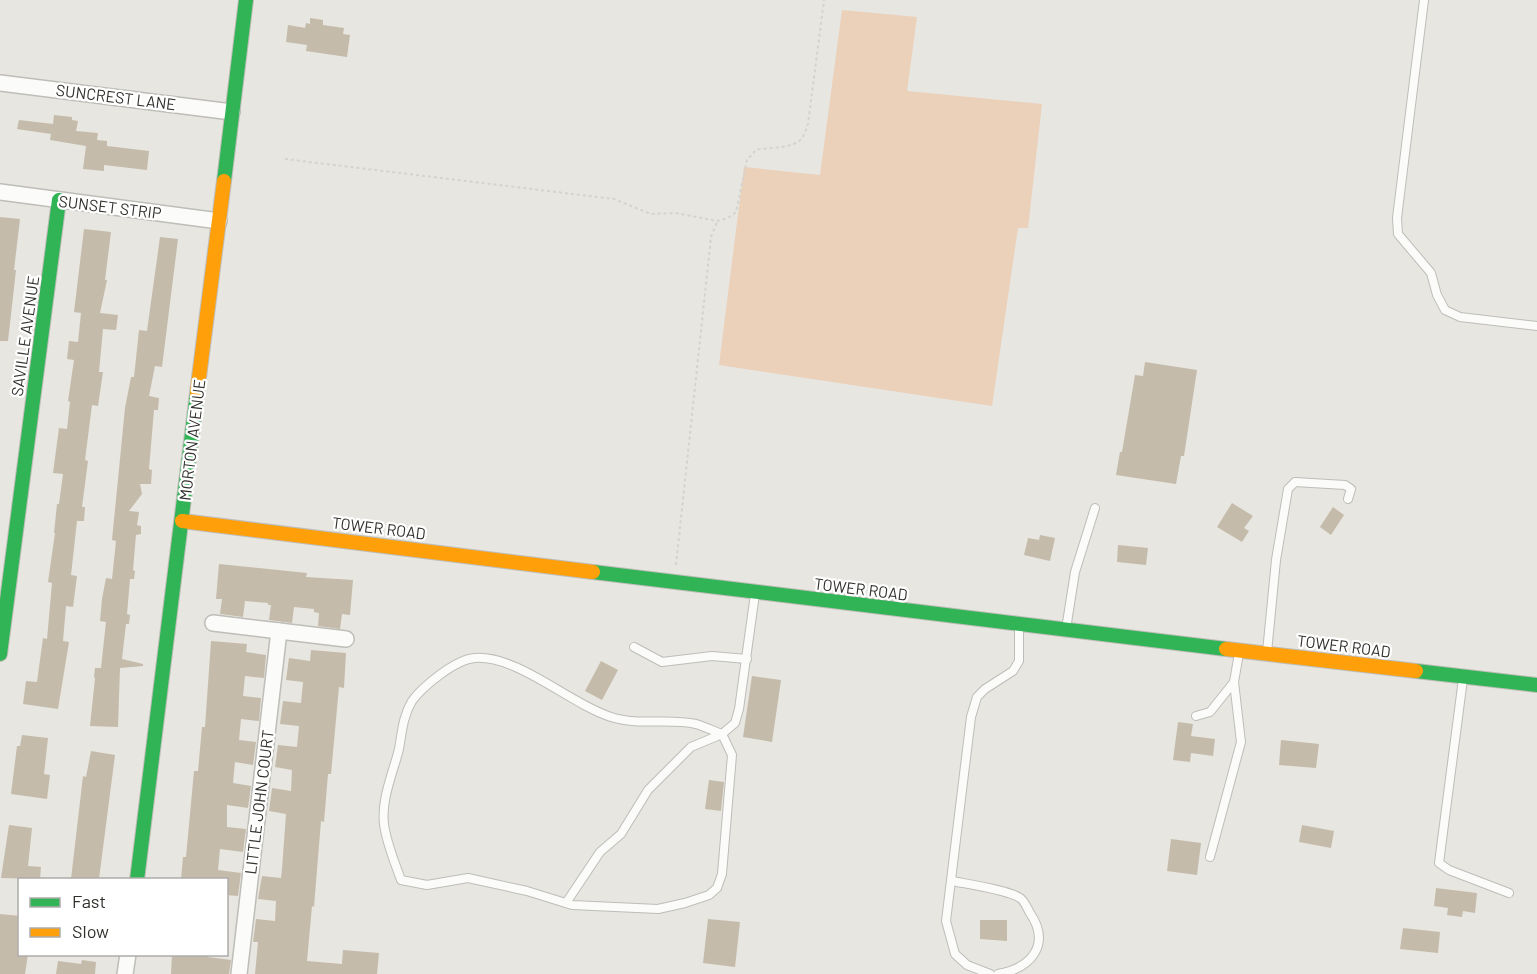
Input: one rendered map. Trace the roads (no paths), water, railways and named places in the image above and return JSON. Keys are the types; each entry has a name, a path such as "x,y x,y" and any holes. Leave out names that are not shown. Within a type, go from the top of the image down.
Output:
{"street":[{"name":"MORTON AVENUE","path":"137,878 246,0"},
{"name":"SUNCREST LANE","path":"0,83 232,112"},
{"name":"SUNSET STRIP","path":"0,192 219,221"},
{"name":"SAVILLE AVENUE","path":"0,654 59,200"},
{"name":"TOWER ROAD","path":"182,521 1066,631 1537,685"},
{"path":"213,623 346,639"},
{"name":"LITTLE JOHN COURT","path":"239,974 279,631"},
{"path":"125,974 128,956"}],"lane":[{"path":"1424,0 1397,218 1398,234 1431,273 1437,295 1445,310 1460,317 1520,326 1537,326"},
{"path":"1267,654 1276,560 1287,489 1295,482 1345,485 1351,489 1348,499"},
{"path":"1066,631 1080,552 1095,508"},
{"path":"566,903 600,852 621,834 648,790 691,747 722,734 735,723 756,592"},
{"path":"990,974 967,965 955,954 946,921 971,717 977,698 985,689 1013,671 1019,661 1019,625"},
{"path":"633,647 662,662 712,656 747,658"},
{"path":"1210,857 1241,742 1234,682 1239,651"},
{"path":"483,658 524,671 608,717 636,722 696,724 722,734 732,755 732,774 722,874 717,888 709,895 658,909 566,903 468,878 427,885 401,880 384,825 384,814 402,728 412,702 419,693 446,671 465,660 483,658"},
{"path":"1463,677 1439,862 1449,870 1509,892"},
{"path":"1196,716 1210,712 1234,682"},
{"path":"952,881 1020,898 1038,924 1040,944 1028,962 1009,972 998,974"}]}
